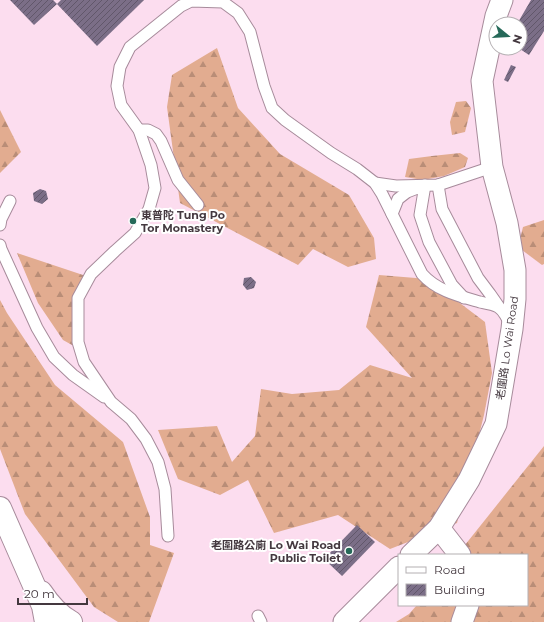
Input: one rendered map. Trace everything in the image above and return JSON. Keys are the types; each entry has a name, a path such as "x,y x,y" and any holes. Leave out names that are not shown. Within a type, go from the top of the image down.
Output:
{"street":[{"name":"老圍路 Lo Wai Road","path":"412,554 439,528 469,480 496,424 512,329 515,299 515,270 507,223 492,167 482,82 496,16 502,0"},
{"path":"0,508 43,606 46,622"},
{"path":"439,528 459,554"},
{"path":"344,622 398,568"},
{"path":"28,572 48,603 55,611 71,622"},
{"path":"462,622 468,606"}],"lane":[{"path":"111,402 84,362 78,342 78,298 92,274 135,233 148,209 155,188 151,165 139,130 121,105 117,86 120,67 130,47 181,6 191,1 221,1 238,13 250,32 264,86 272,108 290,124 331,153 358,169 375,183 422,274 426,278 439,288 453,295 499,307"},
{"path":"139,130 148,130 156,134 161,141 178,180 198,205"},
{"path":"375,183 396,186 438,185 492,167"},
{"path":"392,214 398,199 407,192 425,185"},
{"path":"425,185 420,215 429,242 452,285 464,298"},
{"path":"438,185 442,209 478,278 508,318 512,329"},
{"path":"0,225 1,219 10,201"},
{"path":"0,245 0,249 36,328 54,357 74,375 111,402 131,420 146,439 158,462 165,489 168,536"}],"green space":[{"path":"217,48 238,108 280,154 349,195 374,238 376,259 348,267 313,249 298,265 180,203 167,107 172,75"},
{"path":"466,101 471,108 465,132 452,135 450,122 456,102"},
{"path":"0,110 21,152 0,173"},
{"path":"460,153 468,158 465,167 444,176 423,180 405,177 409,159"},
{"path":"544,220 544,264 542,265 518,247 523,227"},
{"path":"17,253 86,276 72,300 72,345 63,340 38,303"},
{"path":"379,275 428,279 485,322 492,373 484,415 457,523 390,549 338,515 274,533 248,480 220,495 178,479 158,430 217,426 232,462 255,436 261,389 292,394 339,390 370,365 412,378 366,327"},
{"path":"0,300 55,385 123,442 150,517 150,545 174,553 149,622 118,622 94,607 25,514 0,449"},
{"path":"544,446 544,622 396,622 409,614 416,606 528,606 528,554 458,554"}],"building":[{"path":"10,0 53,0 57,4 34,25"},
{"path":"61,0 144,0 97,46 57,4"},
{"path":"531,0 544,0 544,31 529,55 528,16 522,16"},
{"path":"511,65 516,67 508,82 504,80"},
{"path":"40,189 46,191 48,199 42,204 34,201 33,193"},
{"path":"251,277 256,282 254,288 247,290 243,285 244,278"},
{"name":"老圍路公廁 Lo Wai Road Public Toilet","path":"357,525 375,542 342,576 324,559"}],"place":[{"name":"東普陀 Tung Po Tor Monastery","path":"133,221"},
{"name":"老圍路公廁 Lo Wai Road Public Toilet","path":"349,551"}]}
